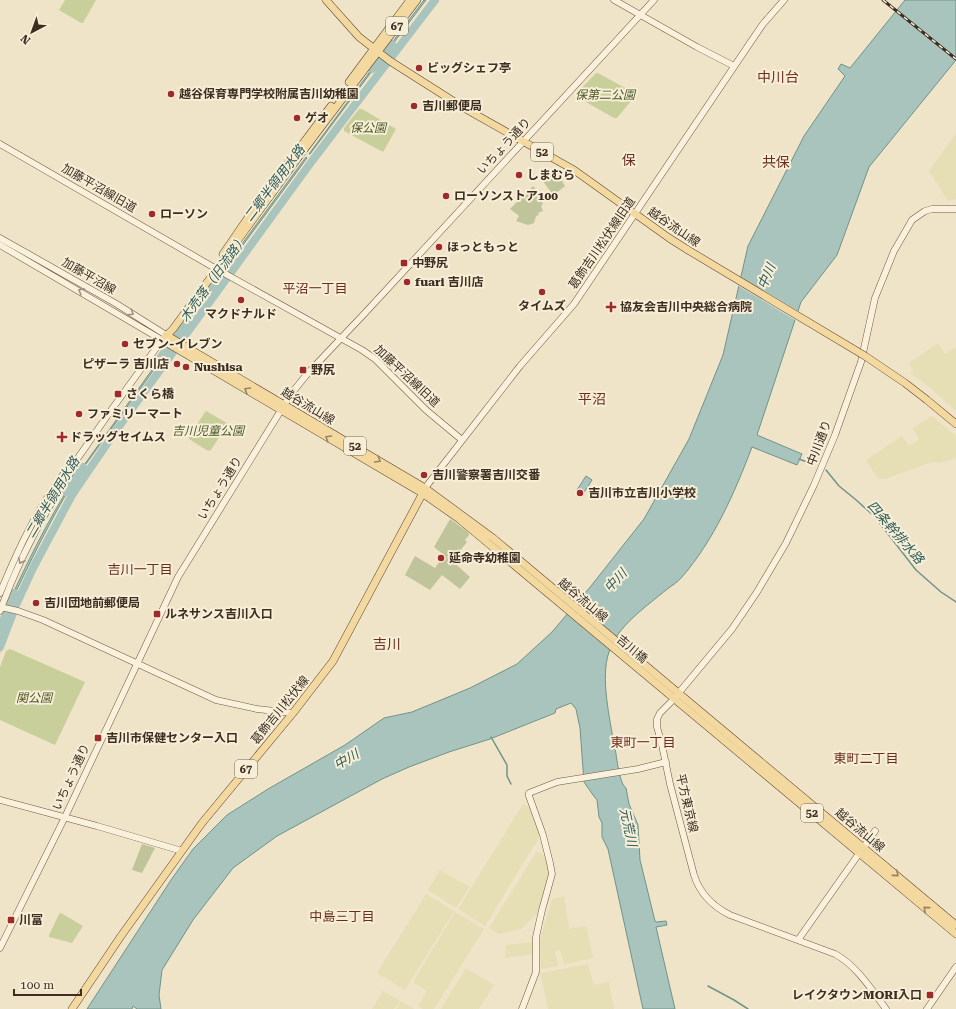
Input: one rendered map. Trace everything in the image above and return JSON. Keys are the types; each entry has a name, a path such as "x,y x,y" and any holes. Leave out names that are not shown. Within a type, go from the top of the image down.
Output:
{"main road":[{"name":"越谷流山線","path":"326,0 359,38 390,61 458,104 574,170 669,238 865,356 905,383 956,424"},
{"name":"67","path":"377,52 410,0"},
{"name":"67","path":"377,52 417,0"},
{"path":"167,338 169,327 217,269 256,206 377,52"},
{"name":"越谷流山線","path":"167,338 182,344 283,407"},
{"name":"越谷流山線","path":"167,338 424,491 566,604"},
{"name":"葛飾吉川松伏線","path":"72,1009 117,942 202,823 293,713 333,660 424,491"},
{"name":"吉川橋","path":"566,604 673,693"},
{"name":"越谷流山線","path":"673,693 861,850 956,925"},
{"name":"越谷流山線","path":"861,850 956,934"}],"street":[{"path":"614,0 734,66"},
{"name":"いちょう通り","path":"0,948 65,817 181,571 283,407 308,373 654,0"},
{"name":"葛飾吉川松伏線旧道","path":"424,491 520,365 574,304 763,24 784,0"},
{"name":"加藤平沼線旧道","path":"0,144 370,355 426,410 462,440"},
{"name":"中川通り","path":"666,762 657,723 659,714 673,693 707,660 741,616 786,543 805,506 835,435 861,362 875,298 894,251 912,220 920,214 932,209 956,209"},
{"name":"加藤平沼線","path":"0,238 114,303 167,338"},
{"name":"加藤平沼線","path":"0,245 167,338"},
{"path":"167,338 112,408 73,465 71,472 42,520 22,560 2,608 43,620 216,700 256,709 293,713"},
{"path":"0,593 33,522 67,469 73,465"},
{"name":"平方東京線","path":"522,1009 536,972 536,937 552,874 543,835 529,793 551,784 666,762 684,840 694,875 701,892 713,905 726,913 842,958 853,967 886,1009"},
{"path":"0,800 182,851"},
{"path":"798,940 875,831"},
{"path":"927,1009 956,967"}],"shaded area":[{"path":"956,133 956,199 948,201 929,171"},
{"path":"938,343 945,354 956,347 956,411 928,386 910,373 913,371 909,363"},
{"path":"932,416 956,436 956,458 940,463 932,462 885,479 878,479 866,460 902,436 909,446 919,439 913,428"},
{"path":"523,804 529,807 540,836 485,926 458,909"},
{"path":"537,851 546,856 549,871 548,879 537,913 521,929 499,934 489,928"},
{"path":"440,870 469,887 456,908 428,890"},
{"path":"426,894 454,911 405,990 377,973"},
{"path":"564,896 569,929 586,926 593,958 564,964 560,950 555,951 558,966 541,969 540,940 552,899"},
{"path":"455,912 484,929 434,1009 423,1009 418,1006 427,991 413,982"},
{"path":"534,942 534,954 505,958 506,945"},
{"path":"588,964 594,985 609,982 614,1009 548,1009 540,973"},
{"path":"466,968 494,985 479,1009 441,1009"},
{"path":"383,991 400,1001 394,1009 372,1009"},
{"path":"401,1001 414,1009 396,1009"}],"green space":[{"path":"65,0 96,0 83,23 81,23 59,10"},
{"name":"保第二公園","path":"596,73 636,94 617,118 614,118 577,97 576,94"},
{"name":"保公園","path":"359,109 362,109 396,129 383,152 344,131 344,128"},
{"path":"555,168 565,186 555,194 551,192 539,176"},
{"path":"533,186 541,195 540,197 543,204 541,206 543,211 538,213 539,215 536,216 534,223 528,225 516,221 519,216 510,209"},
{"name":"吉川児童公園","path":"206,411 227,423 211,450 208,451 189,439"},
{"path":"450,519 468,532 469,535 465,540 467,542 452,561 470,577 460,589 442,575 430,590 405,575 415,556 435,568 444,555 434,547"},
{"path":"3,612 15,615 0,654 0,621"},
{"name":"関公園","path":"10,649 85,682 55,745 0,720 0,667 6,651"},
{"path":"142,844 155,848 142,873 132,870"},
{"path":"61,913 83,926 72,943 49,937 59,914"}],"water":[{"path":"424,0 426,0 386,53 385,52"},
{"path":"905,0 956,0 956,60 869,167 837,255 801,302 757,435 802,454 797,465 752,447 723,515 704,547 680,579 641,610 618,634 606,662 605,674 607,698 614,745 617,747 615,748 619,770 626,788 629,804 638,825 640,860 655,921 666,921 667,925 656,927 675,1009 643,1009 608,849 602,837 602,823 599,817 597,800 584,782 580,728 576,709 571,703 556,709 555,713 490,739 409,767 382,779 277,836 233,868 193,920 162,970 159,995 161,1009 137,1009 133,1006 132,1009 87,1009 171,880 193,849 227,815 268,789 345,745 384,718 412,712 470,688 517,664 552,632 591,586 644,519 689,439 723,355 748,246 804,136 845,76 838,69 841,64 850,68"},
{"path":"377,62 378,63 309,154"},
{"path":"306,157 307,158 226,268 225,267"},
{"path":"218,277 219,278 180,332 180,330"},
{"path":"164,353 166,353 77,475"},
{"path":"586,476 592,480 583,494 577,490"},
{"path":"71,484 11,602 9,602 38,542"}],"pier":[{"path":"739,276 800,312 797,321 737,285"}],"waterway":[{"name":"木売落（旧流路）","path":"0,647 16,605 33,568 72,495 115,432 312,161 435,0"},
{"name":"二郷半領用水路","path":"372,69 392,44"},
{"name":"二郷半領用水路","path":"212,287 232,259"},
{"name":"二郷半領用水路","path":"158,361 186,322"},
{"name":"四条幹排水路","path":"799,459 807,462"},
{"name":"二郷半領用水路","path":"66,492 83,467"},
{"name":"四条幹排水路","path":"826,470 839,486 874,516 916,570 941,592 956,602"},
{"name":"二郷半領用水路","path":"0,629 14,593"},
{"path":"491,737 507,765 507,776 511,784"},
{"path":"708,986 748,1009"}],"railway":[{"path":"883,0 956,59"}],"place":[{"name":"ビッグシェフ亭","path":"419,68"},
{"name":"越谷保育専門学校附属吉川幼稚園","path":"171,94"},
{"name":"吉川郵便局","path":"414,106"},
{"name":"ゲオ","path":"297,118"},
{"name":"しまむら","path":"519,175"},
{"name":"ローソンストア100","path":"446,196"},
{"name":"ローソン","path":"152,214"},
{"name":"ほっともっと","path":"439,247"},
{"name":"中野尻","path":"404,263"},
{"name":"fuari 吉川店","path":"407,282"},
{"name":"タイムズ","path":"542,292"},
{"name":"マクドナルド","path":"241,300"},
{"name":"協友会吉川中央総合病院","path":"611,307"},
{"name":"セブン-イレブン","path":"125,344"},
{"name":"ピザーラ 吉川店","path":"177,364"},
{"name":"Nushisa","path":"186,367"},
{"name":"野尻","path":"303,370"},
{"name":"さくら橋","path":"118,394"},
{"name":"ファミリーマート","path":"79,414"},
{"name":"ドラッグセイムス","path":"62,437"},
{"name":"吉川警察署吉川交番","path":"424,475"},
{"name":"吉川市立吉川小学校","path":"580,493"},
{"name":"延命寺幼稚園","path":"441,558"},
{"name":"吉川団地前郵便局","path":"36,603"},
{"name":"ルネサンス吉川入口","path":"157,614"},
{"name":"吉川市保健センター入口","path":"98,738"},
{"name":"川富","path":"11,920"},
{"name":"レイクタウンMORI入口","path":"930,995"}],"district":[{"name":"中川台","path":"778,77"},
{"name":"保","path":"629,160"},
{"name":"共保","path":"776,162"},
{"name":"平沼一丁目","path":"315,288"},
{"name":"平沼","path":"592,399"},
{"name":"吉川一丁目","path":"140,569"},
{"name":"吉川","path":"387,644"},
{"name":"東町一丁目","path":"643,742"},
{"name":"東町二丁目","path":"866,758"},
{"name":"中島三丁目","path":"342,916"}],"water label":[{"name":"中川","path":"766,276"},
{"name":"中川","path":"615,580"},
{"name":"中川","path":"346,759"},
{"name":"元荒川","path":"629,827"}]}
